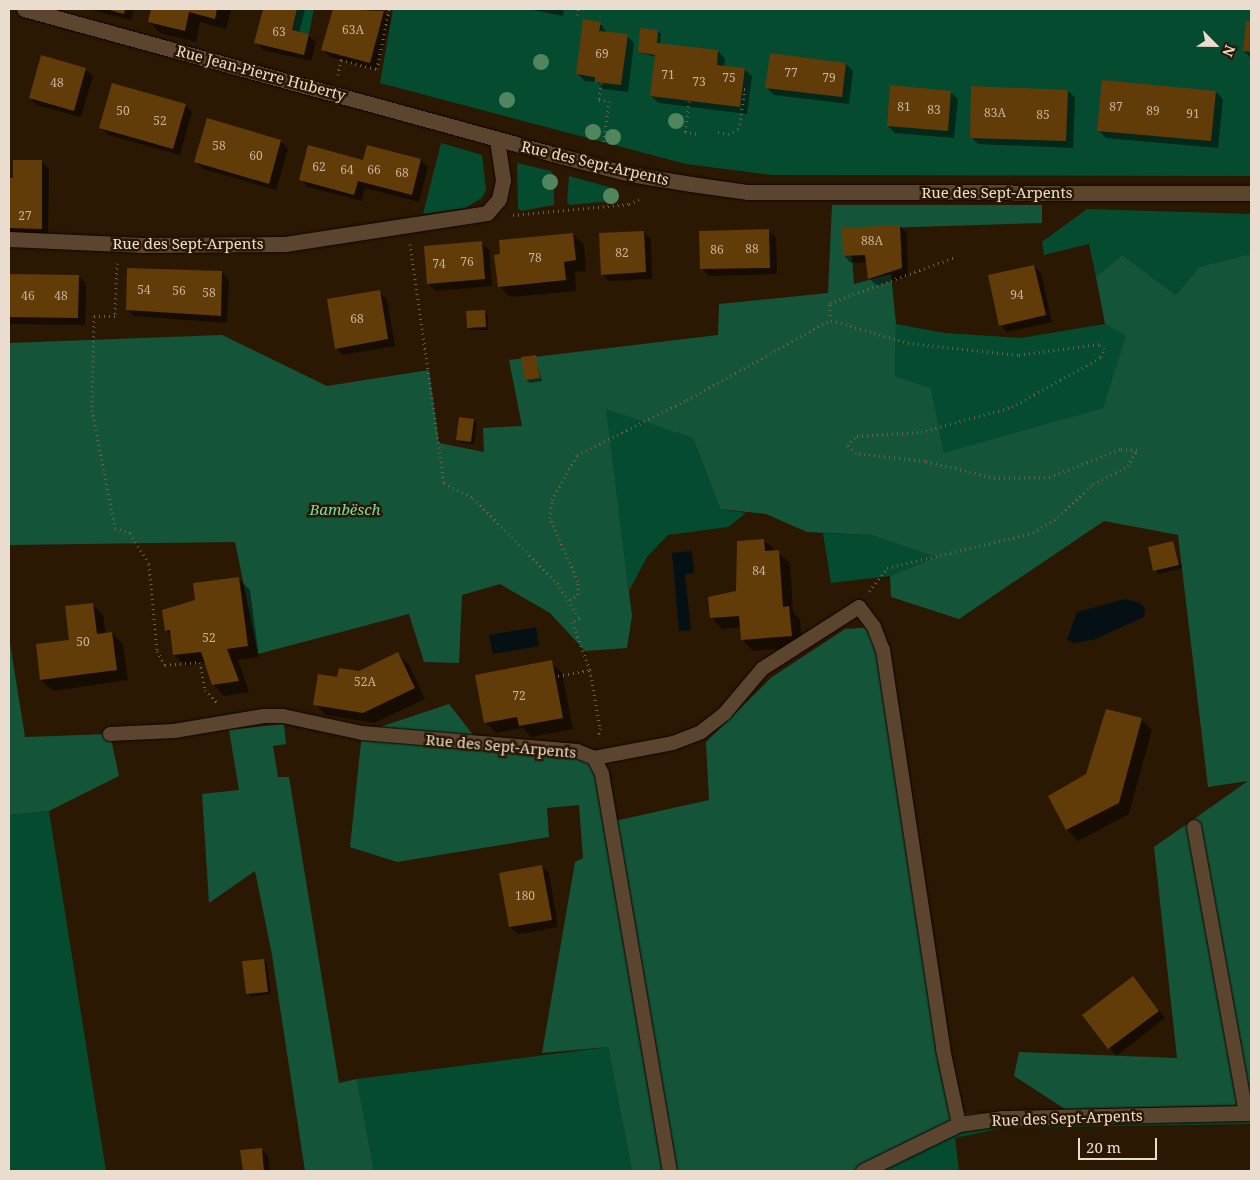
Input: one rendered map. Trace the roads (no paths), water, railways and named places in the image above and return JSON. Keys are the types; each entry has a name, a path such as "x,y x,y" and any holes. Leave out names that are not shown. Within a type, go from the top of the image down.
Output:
{"street":[{"name":"Rue Jean-Pierre Huberty","path":"24,9 497,140"},
{"name":"Rue des Sept-Arpents","path":"9,239 117,244 285,244 487,214 499,199 502,180 497,140 600,166 748,192 1251,193"},
{"name":"Rue des Sept-Arpents","path":"863,1171 959,1124 1002,1118 1248,1113"}],"lane":[{"path":"594,758 674,743 701,732 726,713 762,669 859,607 874,627 883,650 943,1049 959,1124"},
{"name":"Rue des Sept-Arpents","path":"110,734 174,730 283,716 362,733 577,752 594,758 602,774 670,1171"},
{"path":"1194,827 1248,1113"}],"park label":[{"name":"Bambësch","path":"345,510"}]}
